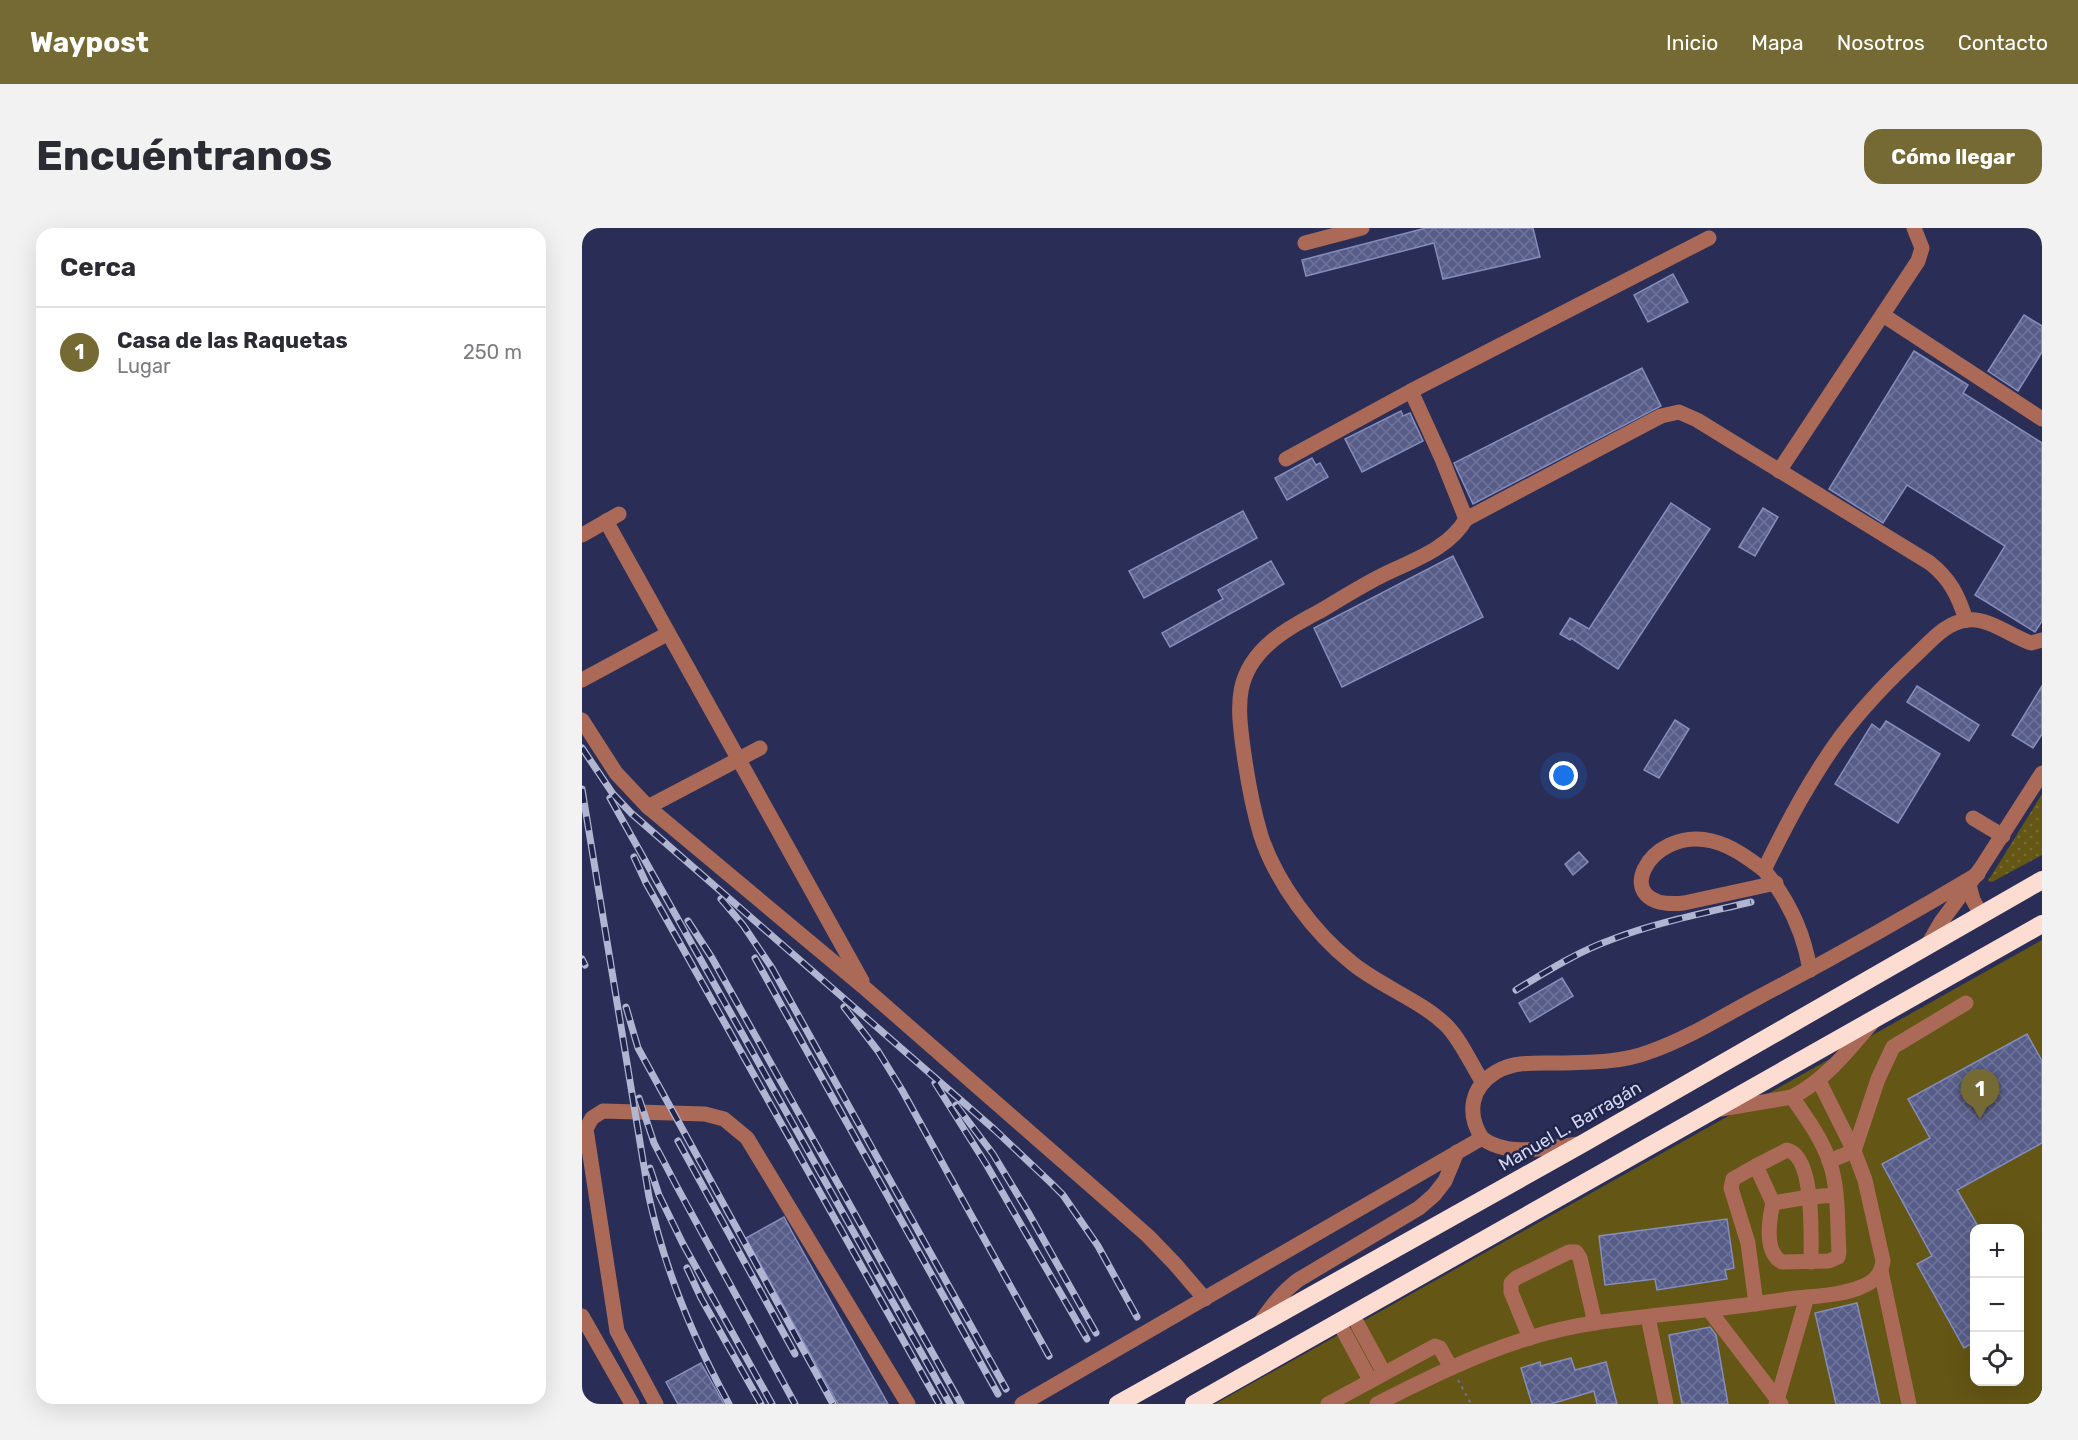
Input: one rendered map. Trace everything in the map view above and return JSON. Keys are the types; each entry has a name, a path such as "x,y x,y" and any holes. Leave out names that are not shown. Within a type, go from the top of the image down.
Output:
{"highway":[{"name":"Manuel L. Barragán","path":"1118,1404 1582,1144 2042,880"},
{"path":"1194,1404 2042,924"}],"lane":[{"path":"1305,243 1362,228"},
{"path":"1779,471 1922,253 1921,243 1914,228"},
{"path":"1286,459 1411,391 1709,238"},
{"path":"1883,315 2042,419"},
{"path":"1411,391 1466,519"},
{"path":"1483,1083 1447,1026 1353,964 1330,944 1292,895 1273,864 1262,838 1250,797 1240,728 1239,703 1242,682 1249,666 1260,651 1275,638 1376,579 1440,545 1457,532 1466,519 1670,413 1679,412 1697,420 1929,563 1951,583 1966,620"},
{"path":"582,535 613,518 667,634 866,989"},
{"path":"1764,870 1813,778 1841,736 1881,688 1935,637 1947,628 1966,620 1977,620 2031,643 2042,640"},
{"path":"582,680 667,634"},
{"path":"582,720 616,774 648,807 866,989 1148,1236 1205,1299"},
{"path":"648,807 760,748"},
{"path":"1927,946 1941,922 2003,836 2042,773"},
{"path":"1973,818 2003,836"},
{"path":"1776,883 1684,903 1668,904 1657,902 1650,897 1641,883 1642,869 1654,855 1674,843 1691,838 1725,845 1743,854 1764,870 1776,883 1800,930 1810,970"},
{"path":"1974,879 1973,900 1981,914"},
{"path":"1582,1144 1519,1149 1498,1146 1482,1138 1475,1124 1472,1106 1475,1094 1483,1083 1498,1071 1519,1064 1610,1061 1648,1053 1692,1034 1974,879"},
{"path":"1829,1161 1854,1151 1878,1079 1893,1047 1966,1003"},
{"path":"1713,1110 1792,1097 1819,1081 1874,1020"},
{"path":"1819,1081 1854,1151 1865,1180 1875,1218 1883,1261 1881,1271 1909,1404"},
{"path":"1755,1166 1773,1203 1769,1223 1773,1254 1777,1259 1782,1262 1830,1262 1838,1257 1836,1195 1829,1161 1809,1122 1792,1097"},
{"path":"656,1404 617,1331 586,1130 592,1118 603,1112 705,1114 724,1119 747,1138 908,1404"},
{"path":"1022,1404 1482,1138"},
{"path":"1756,1304 1748,1244 1731,1188 1733,1179 1783,1151 1791,1150 1798,1157 1804,1172 1809,1197 1811,1262"},
{"path":"1259,1324 1275,1300 1285,1290 1402,1219 1434,1195 1445,1181 1457,1152"},
{"path":"1773,1203 1836,1195"},
{"path":"1530,1338 1511,1292 1511,1283 1516,1278 1569,1252 1576,1252 1580,1258 1595,1323"},
{"path":"1377,1404 1398,1399 1451,1368 1530,1338 1595,1323 1854,1290 1875,1279 1881,1271"},
{"path":"1778,1402 1807,1297"},
{"path":"1709,1310 1778,1402"},
{"path":"582,1316 632,1404"},
{"path":"1345,1317 1377,1377"},
{"path":"1648,1317 1665,1404"},
{"path":"1328,1404 1437,1345 1451,1368"}],"path":[{"path":"1451,1368 1471,1404"}],"shaded area":[{"path":"2042,794 2042,855 1992,882 1988,881"},
{"path":"2042,940 2042,1404 1215,1404"}],"building":[{"path":"1426,228 1533,228 1540,257 1443,279 1434,243 1306,276 1302,260"},
{"path":"1673,274 1688,302 1648,322 1634,295"},
{"path":"2024,315 2042,326 2042,352 2018,391 1988,371"},
{"path":"1914,351 1968,385 1963,393 2042,443 2042,621 2035,632 1975,595 2005,546 1907,485 1883,523 1829,489"},
{"path":"1642,368 1661,406 1473,504 1454,463"},
{"path":"1401,411 1403,416 1410,413 1423,441 1362,472 1345,439"},
{"path":"1312,458 1316,465 1320,463 1328,477 1287,500 1275,478"},
{"path":"1671,503 1710,529 1618,669 1571,638 1570,640 1560,634 1570,618 1589,629"},
{"path":"1763,508 1778,517 1755,556 1739,547"},
{"path":"1243,511 1257,538 1144,598 1129,571"},
{"path":"1453,556 1483,617 1342,687 1314,628"},
{"path":"1271,561 1284,584 1170,647 1162,633 1223,599 1218,590"},
{"path":"1917,686 1979,725 1969,741 1907,702"},
{"path":"2042,686 2042,734 2033,748 2012,735"},
{"path":"1675,720 1689,729 1659,778 1644,770"},
{"path":"1886,721 1940,754 1898,823 1835,784 1872,724 1880,730"},
{"path":"1579,852 1588,862 1573,875 1565,864"},
{"path":"1562,978 1573,996 1530,1022 1519,1003"},
{"path":"2027,1034 2042,1061 2042,1143 1957,1190 1977,1224 1970,1224 1970,1344 1964,1348 1917,1264 1932,1256 1882,1164 1930,1138 1908,1099"},
{"path":"784,1217 888,1404 838,1404 746,1238"},
{"path":"1727,1219 1734,1268 1725,1270 1727,1279 1657,1290 1655,1279 1605,1285 1599,1236"},
{"path":"1857,1303 1880,1404 1836,1404 1815,1313"},
{"path":"1710,1327 1716,1335 1728,1404 1682,1404 1669,1335"},
{"path":"1571,1358 1575,1370 1606,1362 1617,1404 1597,1404 1594,1391 1551,1404 1532,1404 1521,1368 1540,1362 1541,1366"},
{"path":"701,1363 724,1404 678,1404 666,1382"}],"railway":[{"path":"582,748 613,794 631,813 995,1130 1063,1195 1098,1246 1137,1317"},
{"path":"582,789 649,1197 663,1251 682,1304 729,1404"},
{"path":"610,798 950,1404"},
{"path":"634,857 646,883 939,1404"},
{"path":"721,899 743,925 772,968 1006,1389"},
{"path":"1516,990 1576,955 1613,939 1664,923 1751,902"},
{"path":"688,921 712,958 961,1404"},
{"path":"755,958 998,1394"},
{"path":"582,959 585,965"},
{"path":"626,1007 638,1048 833,1404"},
{"path":"844,1007 878,1051 902,1090 1049,1356"},
{"path":"935,1083 986,1164 1087,1339"},
{"path":"639,1098 654,1143 795,1404"},
{"path":"956,1105 993,1154 1096,1333"},
{"path":"678,1141 795,1354"},
{"path":"650,1168 659,1195 683,1244 772,1404"},
{"path":"687,1268 701,1298 761,1404"}],"place":[{"name":"Casa de las Raquetas","path":"1980,1119"}]}
